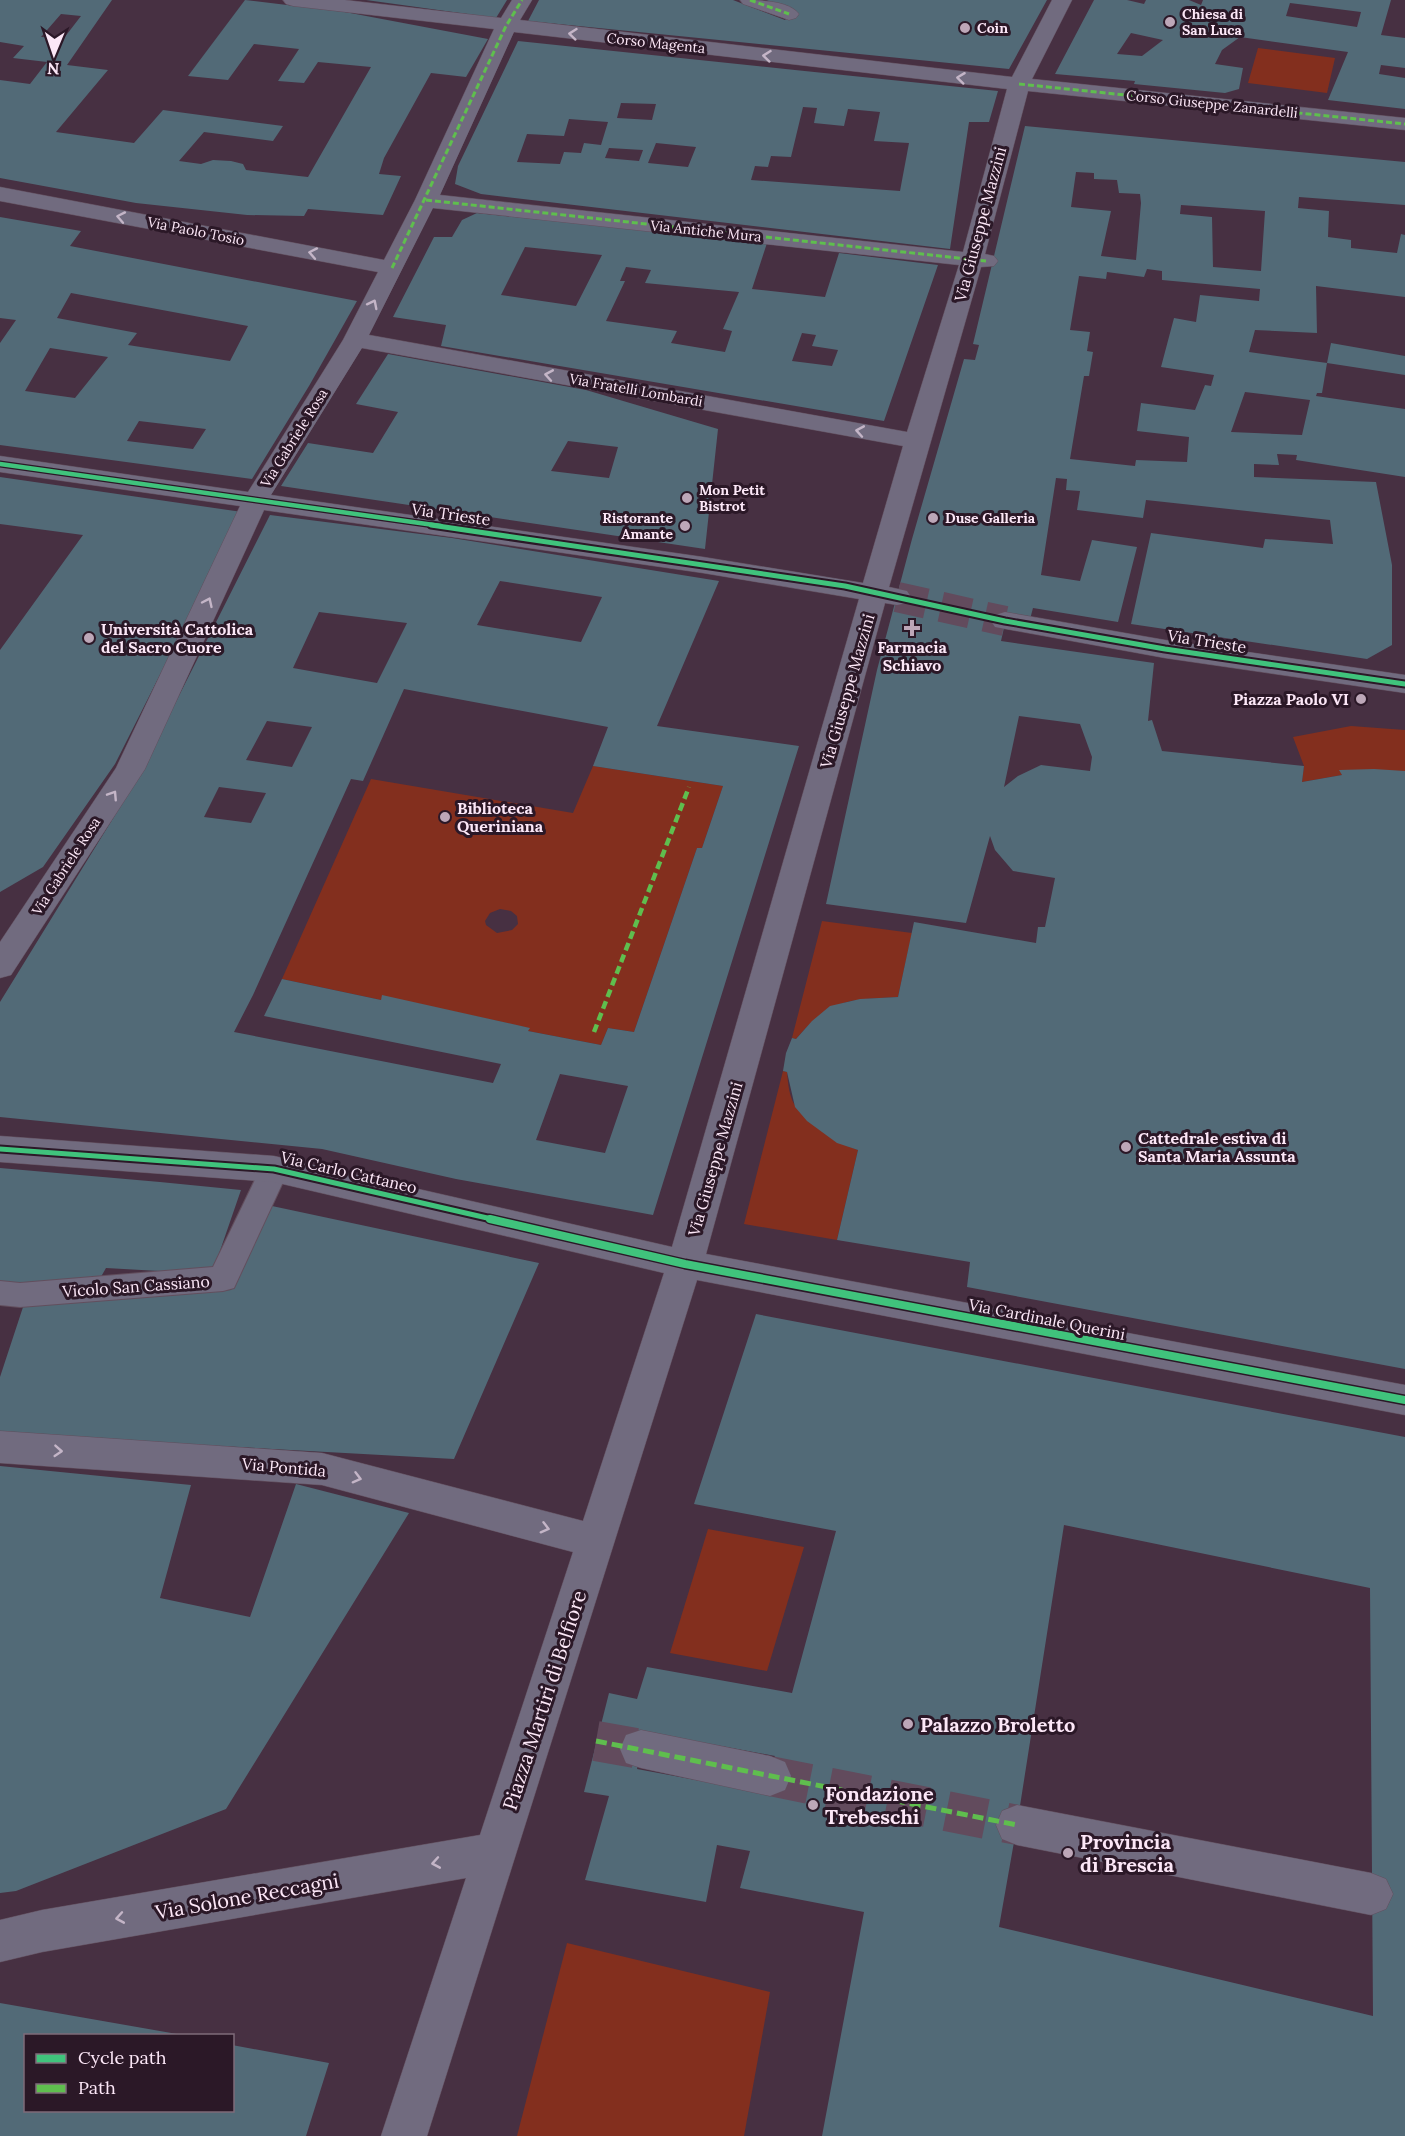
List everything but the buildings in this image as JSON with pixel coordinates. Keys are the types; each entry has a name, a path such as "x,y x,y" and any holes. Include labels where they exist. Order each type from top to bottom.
{"street":[{"name":"Corso Magenta","path":"292,0 506,27 1019,84"},
{"name":"Via Gabriele Rosa","path":"0,967 130,769 256,499 355,340 426,200 506,27 522,0"},
{"path":"750,0 789,14"},
{"name":"Via Giuseppe Mazzini","path":"685,1264 886,594 917,441 979,260 1019,84 1062,0"},
{"name":"Corso Giuseppe Zanardelli","path":"1019,84 1405,124"},
{"name":"Via Paolo Tosio","path":"0,194 392,268"},
{"name":"Via Antiche Mura","path":"426,200 979,260"},
{"name":"Via Fratelli Lombardi","path":"355,340 917,441"},
{"name":"Via Trieste","path":"0,464 256,499 886,594"},
{"name":"Via Trieste","path":"1005,621 1165,649 1405,684"},
{"path":"1405,676 1405,684"},
{"name":"Via Carlo Cattaneo","path":"0,1149 274,1169 685,1264"},
{"name":"Via Cardinale Querini","path":"685,1264 1405,1400"},
{"name":"Piazza Martiri di Belfiore","path":"404,2136 685,1264"},
{"name":"Via Pontida","path":"0,1448 322,1469 595,1541"},
{"path":"641,1749 770,1776"},
{"path":"1017,1826 1371,1894"},
{"name":"Via Solone Reccagni","path":"0,1941 42,1931 494,1853"}],"lane":[{"name":"Vicolo San Cassiano","path":"0,1293 20,1294 223,1280 274,1169"}],"shaded area":[{"path":"1258,48 1335,58 1327,93 1248,83"},
{"path":"1351,726 1405,730 1405,771 1340,770 1342,775 1302,782 1304,766 1293,737"},
{"path":"593,766 723,786 702,848 697,848 634,1032 608,1028 601,1045 528,1031 529,1028 383,996 381,1000 282,979 371,779 573,813","holes":["500,909 511,911 517,916 518,924 512,930 497,933 486,925 485,921 490,913"]},
{"path":"822,921 912,933 898,997 865,999 830,1008 796,1039 792,1038"},
{"path":"783,1071 787,1072 792,1100 803,1115 825,1133 858,1150 837,1240 744,1224"},
{"path":"708,1529 804,1547 767,1671 670,1653"},
{"path":"567,1943 770,1992 744,2136 517,2136"}],"tunnel":[{"path":"897,597 1005,621"},
{"path":"596,1741 641,1749"},
{"path":"770,1776 1017,1825"}],"marked path":[{"path":"392,268 506,26 522,0"},
{"path":"750,0 789,14"},
{"path":"1019,84 1405,124"},
{"path":"426,200 986,261"},
{"path":"594,1032 689,787"},
{"path":"596,1741 1017,1825"}],"cycle path":[{"path":"0,464 256,499 845,586 1005,621 1165,649 1405,684"},
{"path":"0,1149 274,1169 685,1264 1405,1400"}],"place":[{"name":"Chiesa di San Luca","path":"1170,22"},
{"name":"Coin","path":"965,28"},
{"name":"Mon Petit Bistrot","path":"687,498"},
{"name":"Duse Galleria","path":"933,518"},
{"name":"Ristorante Amante","path":"685,526"},
{"name":"Farmacia Schiavo","path":"912,628"},
{"name":"Università Cattolica del Sacro Cuore","path":"89,638"},
{"name":"Piazza Paolo VI","path":"1361,699"},
{"name":"Biblioteca Queriniana","path":"445,817"},
{"name":"Cattedrale estiva di Santa Maria Assunta","path":"1126,1147"},
{"name":"Palazzo Broletto","path":"908,1724"},
{"name":"Fondazione Trebeschi","path":"813,1805"},
{"name":"Provincia di Brescia","path":"1068,1853"}]}
